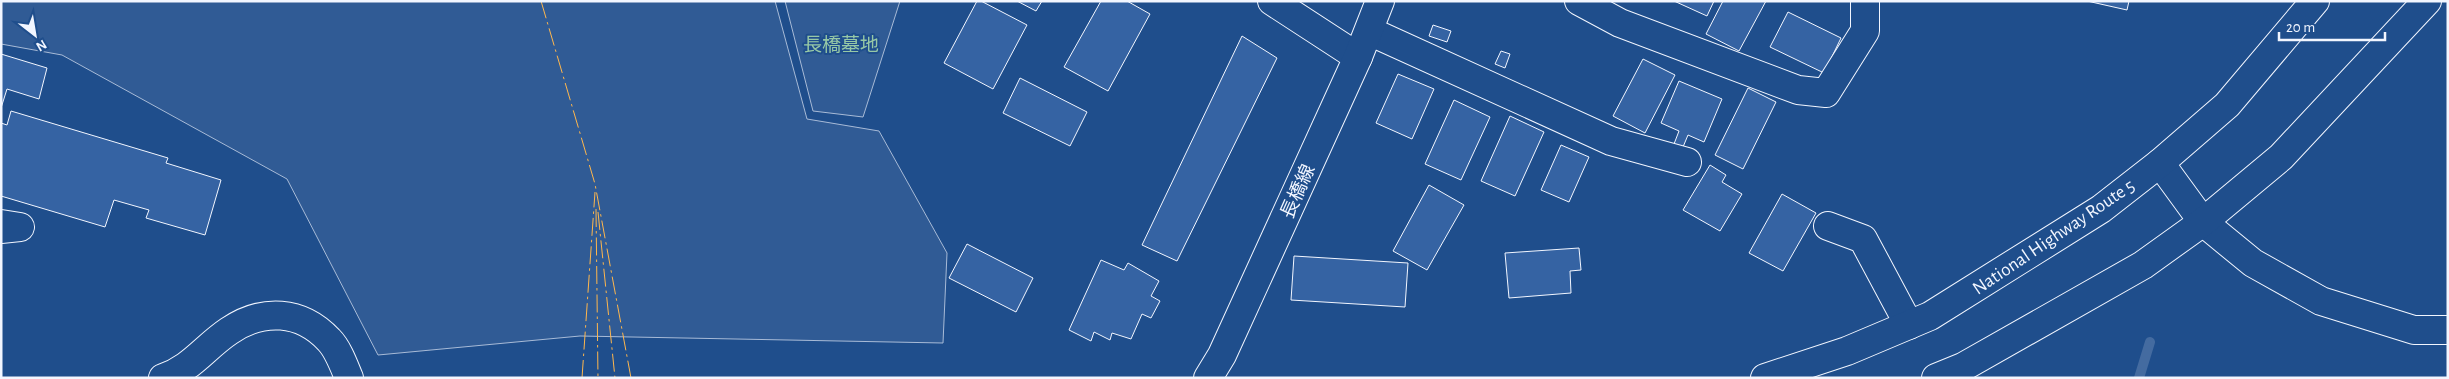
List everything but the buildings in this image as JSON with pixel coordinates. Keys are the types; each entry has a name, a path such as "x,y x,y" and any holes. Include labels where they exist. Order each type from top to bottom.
{"main road":[{"path":"1272,1 1358,57"},
{"name":"長橋線","path":"1208,378 1222,355 1358,57 1380,1"},
{"path":"1579,1 1620,23 1798,90 1826,93 1865,31 1865,1"},
{"name":"National Highway Route 5","path":"1765,378 1847,352 1930,316 2101,209 2160,163 2227,105 2314,1"},
{"path":"1936,378 1963,367 2143,264 2203,222 2281,158 2427,1"},
{"path":"1369,31 1611,141 1687,162"},
{"path":"2160,163 2203,222 2253,263 2321,301 2414,330 2448,330"},
{"path":"1,224 20,227 1,229"},
{"path":"1828,226 1863,239 1909,325"},
{"path":"163,378 180,372 229,331 257,317 281,315 308,321 331,341 349,378"}],"shaded area":[{"path":"1,1 775,1 807,119 879,131 947,253 943,343 580,336 378,355 287,179 62,55 1,44"},
{"name":"長橋墓地","path":"785,1 900,1 863,117 813,111"}],"waterway":[{"path":"2139,378 2150,342"}],"power":[{"path":"541,1 595,184 631,378"},
{"path":"582,378 595,192"},
{"path":"596,209 598,378"},
{"path":"598,212 615,378"}]}
